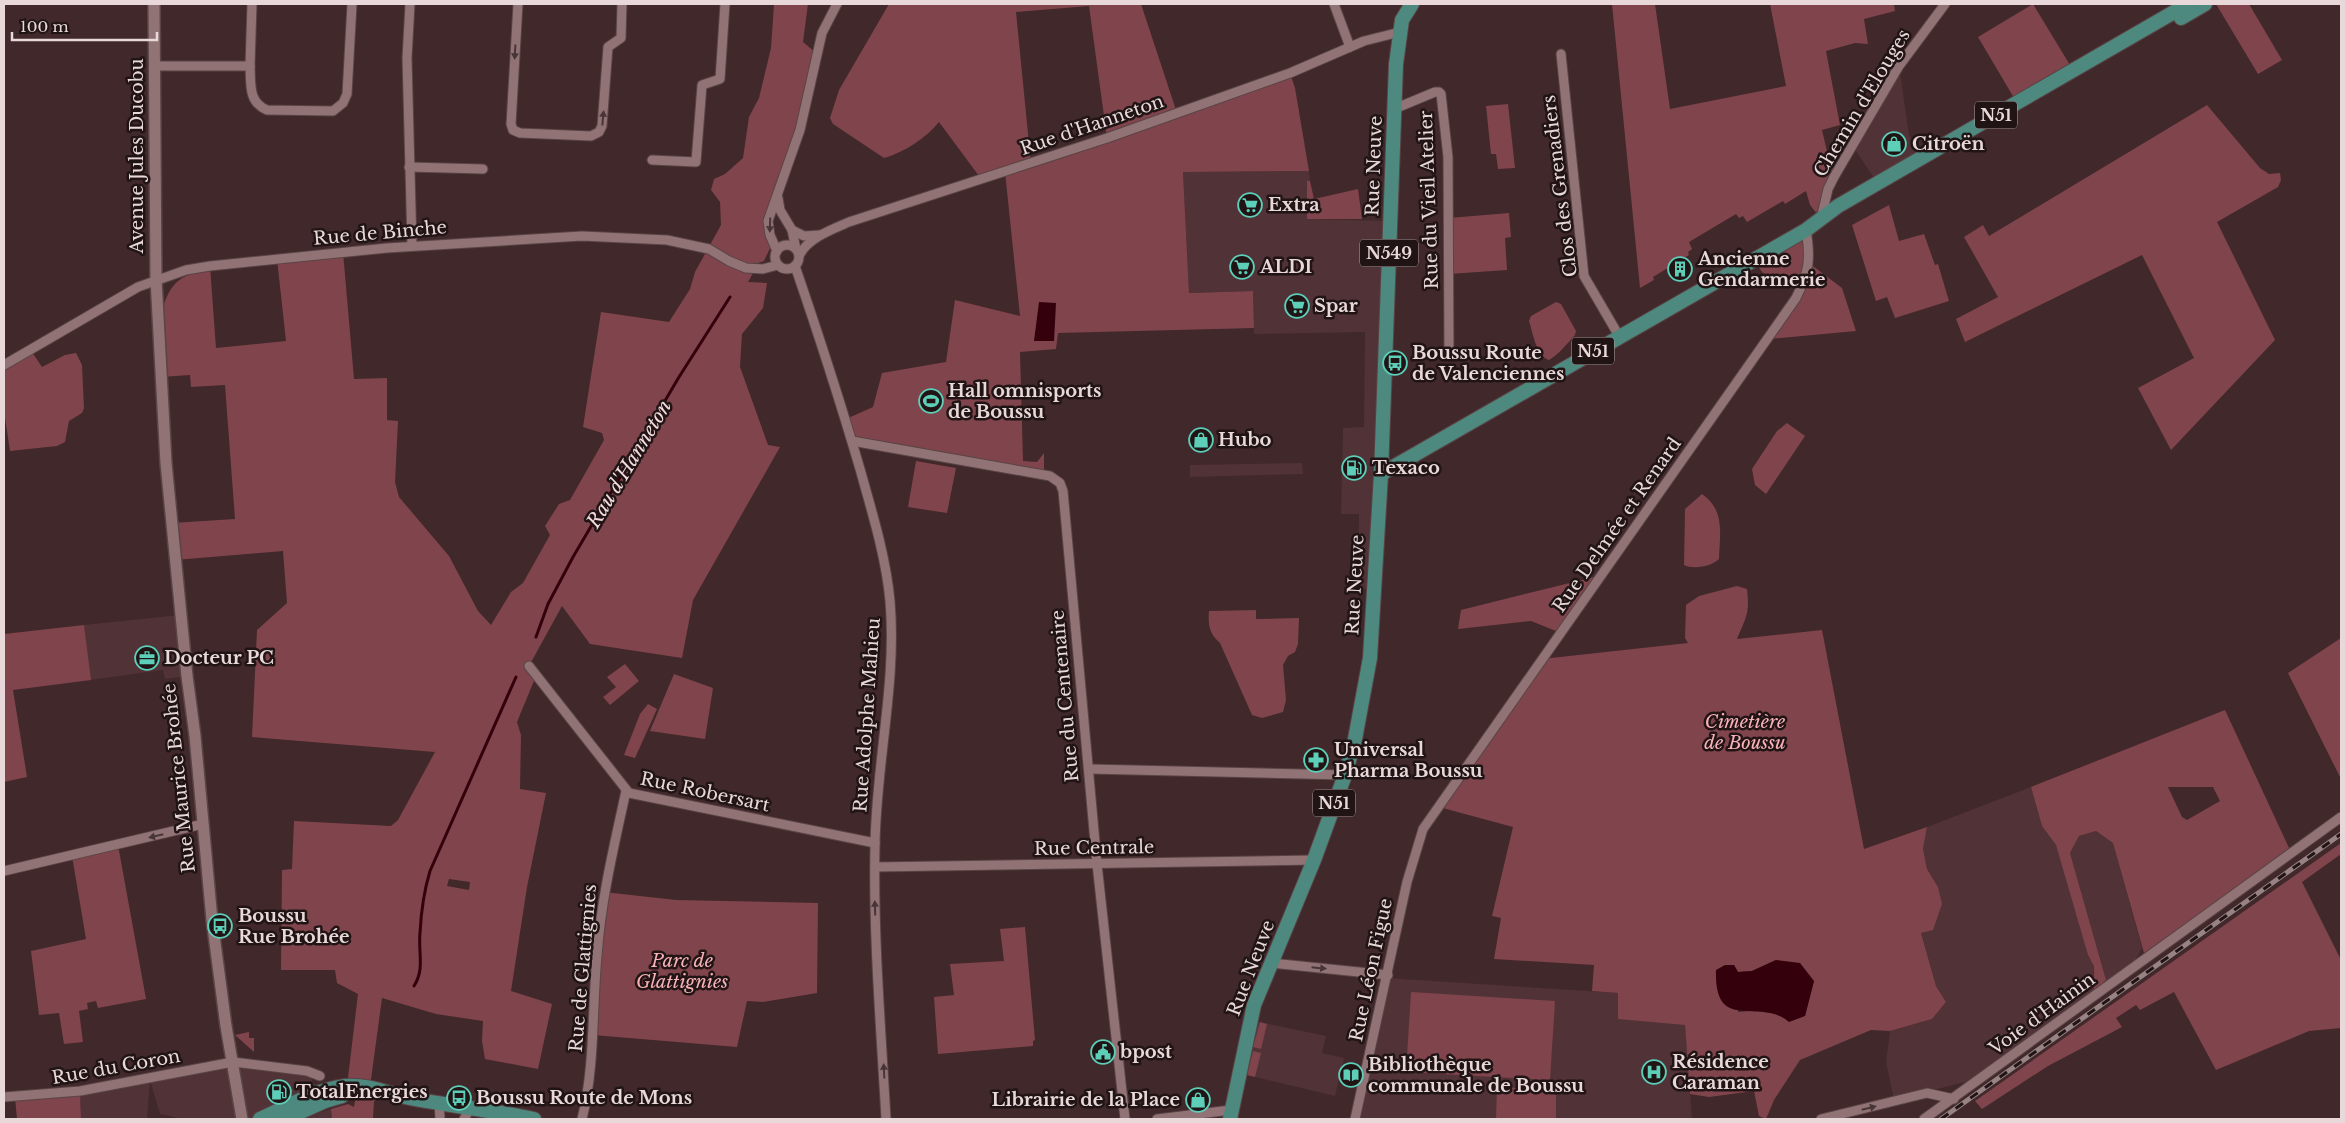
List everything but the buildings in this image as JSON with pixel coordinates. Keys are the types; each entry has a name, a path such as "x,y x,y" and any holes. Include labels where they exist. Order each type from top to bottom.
{"main road":[{"name":"N549","path":"1400,32 1404,16 1412,4"},
{"name":"N51","path":"1821,222 1838,206 2188,4"},
{"name":"N51","path":"1381,474 1618,336 1806,230 1821,222 1842,215 2206,4"},
{"name":"Rue Neuve","path":"1231,1114 1250,1020 1271,963 1314,860 1345,775 1355,739 1370,658 1381,474 1394,109 1400,32"},
{"path":"285,1119 325,1101 356,1090"},
{"path":"260,1119 322,1092 356,1090 439,1102 467,1113 534,1119"}],"street":[{"name":"Avenue Jules Ducobu","path":"154,4 156,279"},
{"path":"252,4 250,66 252,98 262,108 323,112 337,109 343,103 347,94 352,4"},
{"path":"410,4 407,58 412,246"},
{"path":"518,4 511,124 513,130 520,133 591,136 599,132 602,126 608,47 621,38 622,4"},
{"path":"652,160 696,162 702,85 720,79 725,4"},
{"path":"778,198 780,210 792,230 797,252 795,266 784,269 778,265 775,258 777,251 770,235 768,221 778,198 800,130 819,41 837,4"},
{"path":"1334,4 1350,47"},
{"name":"Chemin d'Elouges","path":"1821,222 1828,190 1834,176 1899,66 1945,4"},
{"name":"Rue d'Hanneton","path":"797,252 822,234 849,222 1030,164 1257,85 1384,34 1400,32"},
{"name":"Clos des Grenadiers","path":"1561,54 1584,276 1618,336"},
{"path":"154,66 250,66"},
{"name":"Rue du Vieil Atelier","path":"1394,109 1434,92 1441,94 1448,157 1449,355"},
{"path":"409,167 483,169"},
{"path":"792,230 810,236 822,234"},
{"name":"Rue Delmée et Renard","path":"1423,829 1796,298 1809,263 1810,253 1806,230"},
{"name":"Rue de Binche","path":"4,365 156,279 210,266 412,246 612,236 692,245 709,249 729,261 746,268 763,269 778,265"},
{"path":"777,251 787,245 797,252"},
{"name":"Rue Adolphe Mahieu","path":"795,266 852,441 883,560 890,601 891,642 875,843 875,909 886,1119"},
{"name":"Rue Maurice Brohée","path":"156,279 166,464 212,920 242,1119"},
{"name":"Rue du Centenaire","path":"852,441 1050,476 1060,484 1063,491 1097,864 1125,1119"},
{"name":"Rue Robersart","path":"529,666 626,791 875,843"},
{"path":"1089,769 1345,775"},
{"name":"Rue de Glattignies","path":"582,1119 590,1064 596,962 604,892 626,791"},
{"name":"Voie d'Hainin","path":"1924,1119 2341,817"},
{"path":"4,871 203,824"},
{"name":"Rue Léon Figue","path":"1355,1119 1407,882 1423,829"},
{"name":"Rue Centrale","path":"875,867 1314,860"},
{"path":"1271,963 1388,975"},
{"path":"233,1062 307,1071 320,1076"},
{"name":"Rue du Coron","path":"4,1097 80,1091 233,1062"},
{"path":"1821,1119 1927,1093 1954,1099"},
{"path":"439,1102 440,1119"},
{"path":"1157,1119 1231,1114"}],"shaded area":[{"path":"1899,66 1909,135 1922,158 1878,184 1852,145"},
{"path":"1309,171 1310,181 1307,181 1307,219 1390,221 1374,590 1358,589 1359,514 1341,514 1343,428 1364,427 1365,332 1254,334 1253,291 1189,293 1183,172"},
{"path":"1039,302 1056,303 1054,341 1034,341"},
{"path":"1302,463 1303,474 1190,477 1190,465"},
{"path":"180,615 187,676 165,679 163,670 90,680 84,625"},
{"path":"2031,787 2042,826 2056,845 2094,966 2093,987 2106,980 2070,853 2079,836 2096,831 2113,843 2142,948 2131,969 1969,1081 1894,1100 1886,1062 1890,1031 1932,1019 1946,1002 1936,986 1921,933 1938,887 1927,869 1923,849 1927,827"},
{"path":"1776,960 1800,963 1814,981 1805,1016 1789,1022 1777,1015 1765,1012 1740,1011 1730,1008 1722,1002 1717,990 1716,970 1725,965 1734,965 1738,972 1752,971"},
{"path":"1387,978 1618,993 1685,1025 1692,1119 1355,1119"},
{"path":"1250,1020 1326,1036 1322,1053 1344,1058 1335,1096 1239,1073"},
{"path":"233,1062 307,1071 314,1084 324,1085 260,1119 183,1119 160,1114 150,1080 147,1119 81,1119 80,1091"},
{"path":"331,1109 332,1119 297,1119"}],"green space":[{"path":"774,4 808,4 803,42 816,53 804,114 768,221 771,246 764,261 747,267 756,268 748,282 767,283 763,308 742,334 740,367 768,445 780,447 693,600 682,658 590,644 562,606 529,666 536,676 517,722 521,735 520,789 546,793 527,887 511,991 552,1004 538,1069 485,1059 482,1041 483,1021 436,1014 382,998 370,1087 347,1086 358,994 337,983 335,970 281,970 282,870 292,869 294,821 391,826 398,820 435,752 252,737 257,630 287,603 283,551 175,560 172,523 235,519 225,385 191,387 190,375 161,377 158,308 163,307 171,289 180,279 210,266 216,348 286,341 277,259 343,252 354,379 387,378 387,420 398,421 395,482 399,497 449,556 478,611 491,625 511,592 523,583 550,535 545,526 559,504 570,500 604,440 602,433 583,427 601,312 669,322 690,289 695,272 721,225 720,202 711,190 714,179 725,174 743,158 749,117 759,98 771,48","holes":["449,879 470,882 469,890 447,886"]},
{"path":"889,4 1141,4 1177,113 1290,73 1295,88 1309,171 1183,172 1189,293 1253,291 1254,328 1058,333 1056,349 1020,352 1023,461 1037,462 1044,453 1044,475 852,441 846,419 873,407 882,373 946,362 955,300 1020,316 1005,172 982,180 939,122 928,134 914,144 884,158 833,124 830,118 839,90","holes":["1089,6 1107,138 1031,164 1016,12"]},
{"path":"1612,4 1655,4 1670,109 1786,86 1770,4 1894,4 1895,11 1864,19 1868,44 1855,43 1826,51 1840,125 1822,130 1829,160 1834,159 1834,177 1821,219 1810,205 1806,191 1785,204 1783,201 1747,222 1743,216 1739,218 1736,214 1689,242 1692,249 1688,252 1689,255 1653,277 1654,280 1640,288"},
{"path":"2033,4 2073,70 2017,103 1978,37"},
{"path":"2216,4 2249,4 2282,60 2258,74"},
{"path":"1508,104 1515,168 1498,169 1496,154 1491,154 1486,106"},
{"path":"2207,105 2260,168 2269,174 2280,173 2281,180 2278,187 2217,222 2275,340 2171,450 2138,388 2194,358 2142,255 1965,342 1956,319 1998,297 1964,237 1983,225 1989,236"},
{"path":"1307,181 1310,181 1314,199 1358,189 1362,219 1307,219"},
{"path":"1889,205 1899,241 1924,234 1935,265 1938,264 1949,301 1895,318 1887,297 1876,301 1852,225"},
{"path":"1509,213 1511,237 1505,238 1507,270 1449,274 1449,218"},
{"path":"1806,230 1809,263 1842,288 1856,331 1769,339 1800,288 1784,287 1772,282 1754,260"},
{"path":"1556,302 1561,304 1576,331 1575,335 1566,345 1549,360 1538,349 1529,321 1531,316"},
{"path":"30,349 42,367 65,355 76,353 82,365 84,408 82,413 69,421 65,442 57,446 10,451 4,411 4,365"},
{"path":"1787,423 1805,436 1766,494 1755,485 1752,469 1777,431"},
{"path":"916,461 956,468 947,513 908,507"},
{"path":"1702,494 1709,500 1718,515 1720,523 1719,559 1712,564 1693,567 1684,565 1685,509"},
{"path":"1594,577 1598,580 1561,633 1531,621 1458,629 1461,610"},
{"name":"Cimetière de Boussu","path":"1737,586 1747,589 1748,610 1737,639 1822,630 1864,849 1927,827 1923,849 1927,869 1938,887 1942,904 1933,930 1921,933 1936,986 1946,1002 1932,1019 1890,1031 1871,1030 1800,1060 1774,1100 1766,1119 1759,1116 1754,1091 1709,1097 1690,1094 1685,1025 1618,1019 1618,993 1592,991 1594,965 1494,959 1501,918 1492,916 1513,827 1439,807 1542,659 1688,643 1685,638 1686,605 1699,596","holes":["1776,960 1814,981 1805,1016 1738,1012 1734,965 1738,972 1752,971"]},
{"path":"1256,610 1256,619 1299,618 1298,644 1295,652 1288,656 1283,665 1286,700 1283,712 1262,718 1252,715 1220,643 1211,632 1209,620 1209,611"},
{"path":"84,625 91,680 13,690 27,777 4,782 4,634"},
{"path":"2341,638 2341,779 2288,673"},
{"path":"625,664 639,681 610,705 603,697 616,687 607,677"},
{"path":"674,674 713,688 705,739 650,731"},
{"path":"648,704 657,709 635,758 624,755 640,714"},
{"path":"2225,710 2290,850 2144,953 2113,843 2096,831 2079,836 2070,853 2106,980 2094,991 2094,966 2088,955 2056,845 2042,826 2031,787","holes":["2168,787 2213,787 2220,801 2187,820 2182,817"]},
{"path":"2341,843 2341,854 2302,882 2341,960 2341,1028 2309,1031 2216,1070 2174,992 2140,1010 2136,1005 2116,1018 2122,1027 2048,1066 1982,1109 1975,1101"},
{"path":"118,845 146,999 98,1008 96,1001 87,1003 88,1009 79,1011 83,1042 64,1044 59,1013 39,1015 31,951 86,939 72,856"},
{"name":"Parc de Glattignies","path":"604,892 676,900 818,903 817,993 763,1002 747,1001 737,1047 593,1035"},
{"path":"1025,927 1035,1040 1033,1041 1033,1046 938,1054 934,997 954,995 950,964 1004,961 1000,929"},
{"path":"1411,992 1555,1001 1550,1080 1406,1072"},
{"path":"1260,1022 1267,1024 1261,1049 1253,1047"},
{"path":"249,1032 249,1038 254,1038 254,1052 235,1035"},
{"path":"1253,1051 1261,1053 1255,1077 1247,1075"},
{"path":"1497,1087 1556,1090 1556,1119 1496,1119"},
{"path":"80,1091 81,1119 17,1119 15,1097"},
{"path":"356,1095 385,1096 374,1101 373,1119 332,1119 331,1109 348,1104 354,1107"}],"waterway":[{"name":"Rau d'Hanneton","path":"536,637 548,604 573,557 679,377 730,297"},
{"name":"Rau d'Hanneton","path":"414,986 420,967 421,918 424,894 430,871 516,677"}],"railway":[{"path":"1941,1119 2341,834"}],"place":[{"name":"Citroën","path":"1894,144"},
{"name":"Extra","path":"1250,205"},
{"name":"ALDI","path":"1242,267"},
{"name":"Ancienne Gendarmerie","path":"1680,269"},
{"name":"Spar","path":"1297,306"},
{"name":"Boussu Route de Valenciennes","path":"1395,363"},
{"name":"Hall omnisports de Boussu","path":"931,401"},
{"name":"Hubo","path":"1201,440"},
{"name":"Texaco","path":"1354,468"},
{"name":"Docteur PC","path":"147,658"},
{"name":"Universal Pharma Boussu","path":"1316,760"},
{"name":"Boussu Rue Brohée","path":"220,926"},
{"name":"bpost","path":"1103,1052"},
{"name":"Résidence Caraman","path":"1654,1072"},
{"name":"Bibliothèque communale de Boussu","path":"1351,1075"},
{"name":"TotalEnergies","path":"279,1092"},
{"name":"Boussu Route de Mons","path":"459,1098"},
{"name":"Librairie de la Place","path":"1198,1100"}]}
